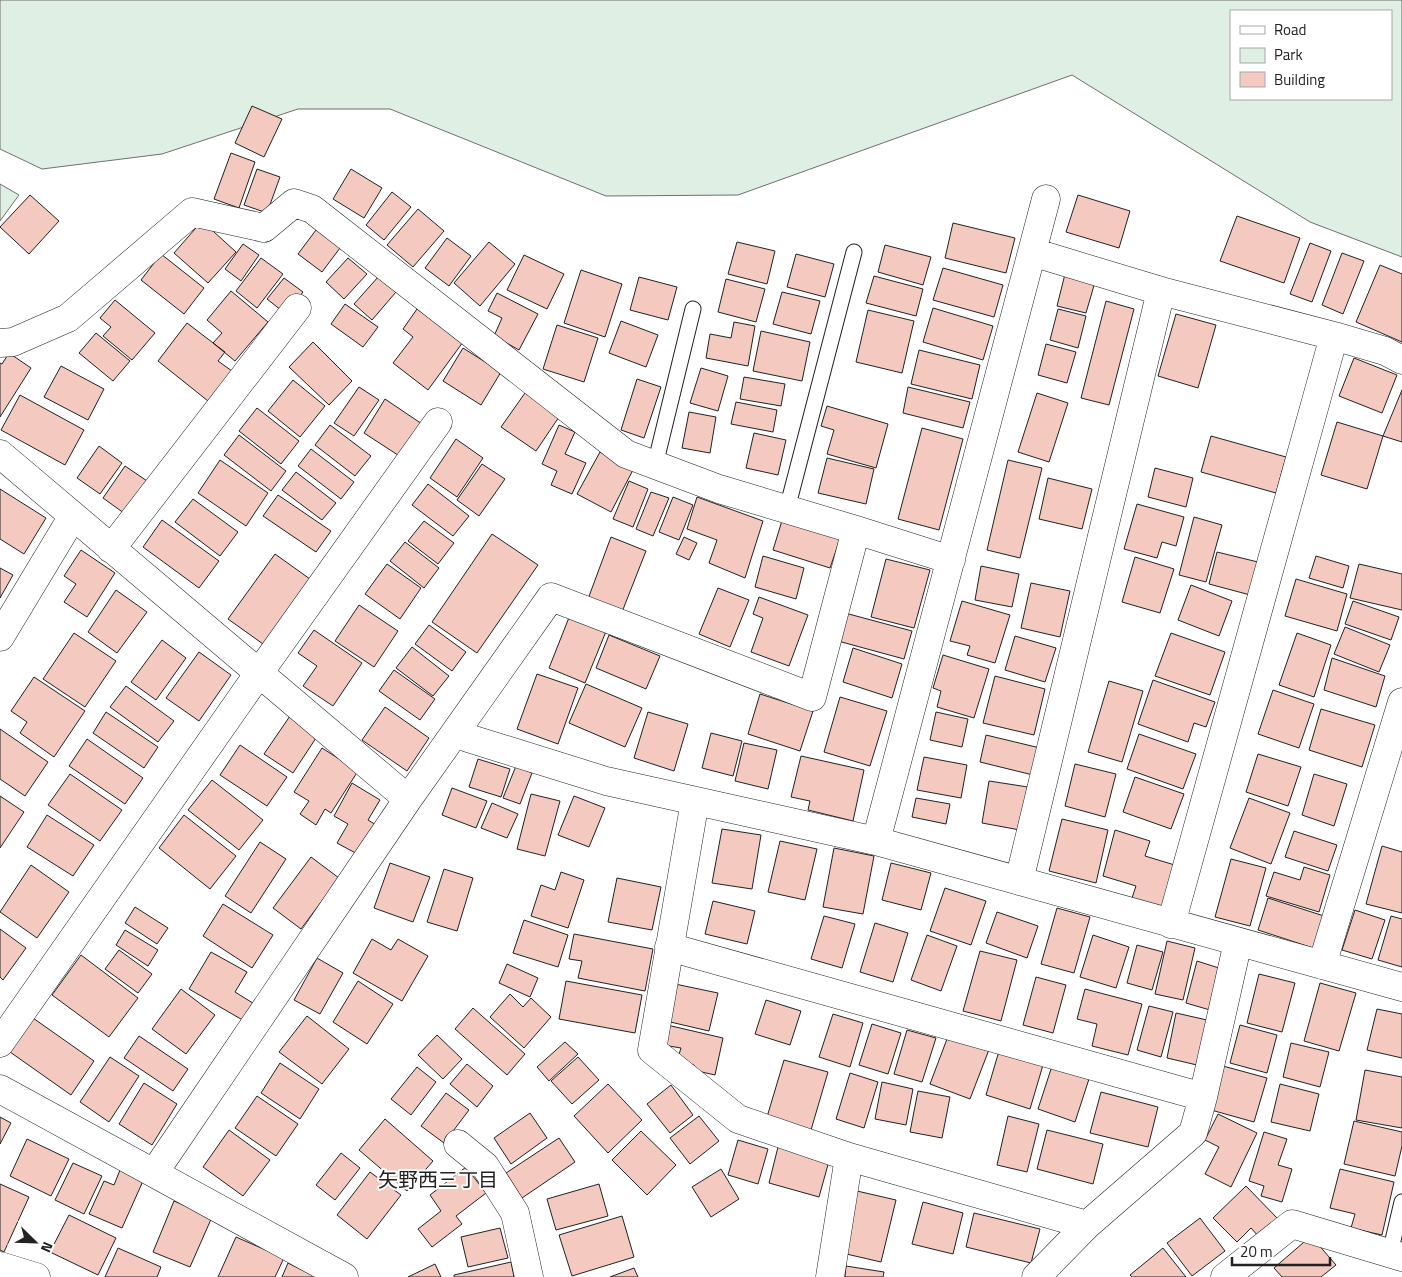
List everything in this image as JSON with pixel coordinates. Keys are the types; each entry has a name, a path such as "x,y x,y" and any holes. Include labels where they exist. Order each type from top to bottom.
{"street":[{"path":"876,841 1046,199"},
{"path":"0,343 13,342 68,318 192,212 264,228 294,203 312,209 626,454 719,489 951,560"},
{"path":"1032,252 1161,292 1334,336 1385,351 1402,360"},
{"path":"1019,881 1161,292"},
{"path":"111,549 297,308"},
{"path":"1171,924 1334,336"},
{"path":"0,1043 258,673 438,422"},
{"path":"0,454 408,799"},
{"path":"0,637 73,516"},
{"path":"154,1173 408,799 552,597 812,697 856,530"},
{"path":"1322,965 1402,702"},
{"path":"455,734 606,781 876,841 1402,987"},
{"path":"695,801 652,1050 738,1119 850,1157 1087,1225"},
{"path":"1036,1277 1087,1225 1192,1133 1203,1096 1238,942"},
{"path":"669,947 1203,1096"},
{"path":"0,1089 344,1277"},
{"path":"458,1144 485,1166 515,1213 528,1277"},
{"path":"830,1277 850,1157"},
{"path":"1225,1277 1292,1224 1396,1255"},
{"path":"0,1266 36,1277"}],"lane":[{"path":"787,509 854,252"},
{"path":"655,465 693,309"},
{"path":"1396,1255 1402,1202"}],"green space":[{"path":"0,0 1402,0 1402,257 1310,222 1072,75 738,195 606,196 390,109 298,109 162,154 42,169 0,149"},
{"path":"0,184 19,195 0,221"}],"building":[{"path":"252,106 282,119 264,157 235,143"},
{"path":"231,153 255,162 239,208 214,199"},
{"path":"257,169 280,177 267,213 244,205"},
{"path":"351,169 382,188 364,218 333,199"},
{"path":"392,192 411,207 384,240 366,225"},
{"path":"30,195 59,221 29,254 0,227"},
{"path":"1078,195 1130,211 1119,248 1066,232"},
{"path":"418,209 444,231 413,267 387,245"},
{"path":"1237,216 1300,238 1284,283 1220,261"},
{"path":"202,221 236,252 208,283 174,253"},
{"path":"953,223 1015,238 1006,273 945,258"},
{"path":"319,226 343,244 322,272 298,254"},
{"path":"447,238 471,256 449,286 425,268"},
{"path":"489,242 515,264 480,306 454,283"},
{"path":"737,242 775,251 767,284 728,274"},
{"path":"1310,243 1331,251 1312,302 1290,294"},
{"path":"243,244 259,255 241,281 225,269"},
{"path":"885,245 931,257 923,285 878,272"},
{"path":"1342,253 1364,261 1343,314 1322,305"},
{"path":"161,254 204,288 184,314 141,280"},
{"path":"796,254 834,264 825,297 787,287"},
{"path":"524,255 564,274 547,309 507,290"},
{"path":"261,258 283,274 257,308 236,291"},
{"path":"348,258 367,274 344,299 326,282"},
{"path":"1380,265 1402,274 1402,342 1356,322"},
{"path":"943,268 1003,285 994,317 933,300"},
{"path":"581,270 622,284 605,337 564,323"},
{"path":"1065,274 1095,282 1086,313 1057,306"},
{"path":"379,276 396,292 372,320 354,304"},
{"path":"874,276 923,289 916,316 866,303"},
{"path":"639,277 677,287 668,320 630,310"},
{"path":"284,278 303,292 286,314 267,299"},
{"path":"726,279 765,289 756,322 718,312"},
{"path":"231,291 268,322 235,361 213,343 222,333 207,320"},
{"path":"782,292 820,301 811,334 773,324"},
{"path":"497,293 538,314 519,350 494,336 502,318 488,311"},
{"path":"115,300 155,333 132,360 103,336 111,327 100,318"},
{"path":"1106,301 1134,309 1109,405 1081,398"},
{"path":"345,304 378,327 363,347 331,324"},
{"path":"933,308 993,326 983,360 923,342"},
{"path":"417,309 463,342 428,390 393,363 413,337 403,329"},
{"path":"1058,309 1086,316 1078,348 1050,340"},
{"path":"868,310 914,321 902,373 856,362"},
{"path":"1176,314 1216,325 1198,388 1158,376"},
{"path":"621,321 658,335 646,367 609,353"},
{"path":"734,322 755,326 748,366 706,358 710,334 731,338"},
{"path":"187,323 225,352 218,361 232,371 208,401 158,361"},
{"path":"557,325 598,338 584,382 543,369"},
{"path":"761,331 810,342 802,381 753,371"},
{"path":"96,333 130,361 113,381 79,353"},
{"path":"313,342 352,381 329,405 289,367"},
{"path":"1046,344 1076,352 1067,383 1038,375"},
{"path":"463,348 501,372 481,405 443,381"},
{"path":"919,350 980,365 972,399 911,384"},
{"path":"9,353 31,368 0,417 0,363 2,364"},
{"path":"1354,358 1397,375 1382,413 1339,396"},
{"path":"61,366 104,389 88,420 44,397"},
{"path":"701,368 728,376 718,411 690,403"},
{"path":"744,377 785,384 781,406 740,399"},
{"path":"637,379 661,387 644,438 621,430"},
{"path":"293,380 325,406 300,437 268,411"},
{"path":"359,387 379,400 354,436 334,423"},
{"path":"908,387 970,402 963,428 903,413"},
{"path":"1402,390 1402,442 1383,436"},
{"path":"525,393 559,417 536,451 501,427"},
{"path":"1037,393 1068,403 1049,462 1018,452"},
{"path":"20,395 84,430 65,465 1,430"},
{"path":"385,399 425,426 404,459 364,433"},
{"path":"736,402 777,410 773,432 731,424"},
{"path":"827,406 888,424 876,468 827,454 834,430 821,426"},
{"path":"257,408 299,441 281,464 239,431"},
{"path":"689,412 716,417 710,453 682,448"},
{"path":"1337,422 1383,436 1367,489 1321,475"},
{"path":"330,425 371,456 355,476 315,445"},
{"path":"559,425 575,432 565,454 586,463 572,494 551,485 557,471 542,464"},
{"path":"922,428 963,439 939,530 898,519"},
{"path":"754,433 786,440 778,475 746,468"},
{"path":"239,435 286,471 271,491 224,455"},
{"path":"1211,436 1286,457 1276,493 1201,472"},
{"path":"456,439 483,458 457,497 430,478"},
{"path":"99,446 122,463 100,494 77,478"},
{"path":"311,449 354,482 341,499 298,466"},
{"path":"600,452 633,470 611,512 577,494"},
{"path":"827,458 874,469 866,504 818,493"},
{"path":"220,460 268,493 246,526 198,493"},
{"path":"1008,460 1042,468 1020,558 987,550"},
{"path":"482,464 505,479 479,516 457,500"},
{"path":"125,466 150,483 128,516 103,498"},
{"path":"1155,468 1193,478 1186,507 1148,497"},
{"path":"296,472 336,503 322,520 282,490"},
{"path":"1048,478 1092,489 1082,529 1039,519"},
{"path":"629,481 648,489 633,527 613,519"},
{"path":"428,484 469,516 453,536 412,505"},
{"path":"0,489 46,518 24,554 0,539"},
{"path":"651,492 669,498 653,536 636,529"},
{"path":"278,495 331,531 316,552 263,516"},
{"path":"673,497 693,505 679,540 659,532"},
{"path":"697,497 763,521 745,578 709,563 717,540 687,529"},
{"path":"193,499 238,532 220,556 175,522"},
{"path":"1137,504 1184,517 1176,546 1162,542 1157,558 1124,549"},
{"path":"784,514 842,533 830,568 773,550"},
{"path":"1194,517 1222,525 1206,582 1179,575"},
{"path":"162,520 219,561 199,588 143,547"},
{"path":"424,521 454,543 438,564 408,541"},
{"path":"492,534 538,565 477,653 432,622"},
{"path":"611,537 646,551 622,612 588,599"},
{"path":"684,537 697,543 689,560 676,554"},
{"path":"405,542 439,568 424,588 390,561"},
{"path":"81,550 115,573 87,617 64,602 76,584 64,576"},
{"path":"1217,552 1262,563 1254,596 1209,584"},
{"path":"275,554 310,579 263,644 228,619"},
{"path":"763,556 804,568 796,599 755,587"},
{"path":"1316,556 1349,566 1343,588 1309,578"},
{"path":"1135,557 1174,569 1160,613 1122,602"},
{"path":"886,559 930,570 914,628 871,617"},
{"path":"387,564 421,588 400,619 365,594"},
{"path":"1359,564 1402,574 1402,610 1350,598"},
{"path":"981,566 1019,574 1012,607 975,600"},
{"path":"0,568 13,575 0,598"},
{"path":"1296,579 1347,594 1337,631 1285,616"},
{"path":"1031,583 1070,591 1060,637 1021,628"},
{"path":"1191,585 1232,601 1219,636 1178,620"},
{"path":"718,588 749,600 730,647 699,634"},
{"path":"116,590 147,612 117,653 88,632"},
{"path":"759,597 808,615 789,666 751,652 763,618 753,614"},
{"path":"962,601 1010,615 995,663 967,655 970,646 950,641"},
{"path":"1353,601 1399,617 1391,640 1345,624"},
{"path":"359,605 398,631 374,667 335,641"},
{"path":"845,613 912,631 904,659 838,641"},
{"path":"570,615 607,629 585,683 549,668"},
{"path":"429,625 466,652 452,671 415,644"},
{"path":"1345,627 1390,645 1379,672 1334,654"},
{"path":"314,630 362,663 333,706 303,686 317,666 298,653"},
{"path":"74,633 116,661 85,707 43,679"},
{"path":"1171,633 1225,652 1210,695 1155,676"},
{"path":"1297,633 1331,645 1314,697 1279,685"},
{"path":"609,635 660,656 646,689 596,668"},
{"path":"1015,636 1056,648 1045,682 1005,670"},
{"path":"162,640 186,658 156,700 131,682"},
{"path":"412,647 449,676 433,696 396,668"},
{"path":"853,648 902,664 892,698 843,682"},
{"path":"199,652 231,675 199,721 166,698"},
{"path":"943,655 989,669 974,718 937,707 941,691 933,688"},
{"path":"1332,658 1385,676 1376,707 1324,690"},
{"path":"394,670 435,699 420,720 379,691"},
{"path":"537,674 578,688 558,744 517,729"},
{"path":"995,676 1045,689 1034,735 983,723"},
{"path":"34,677 85,711 54,757 20,733 27,722 11,711"},
{"path":"1153,680 1215,702 1206,727 1194,723 1188,742 1138,724"},
{"path":"1109,681 1143,691 1122,762 1088,752"},
{"path":"586,684 642,708 625,747 569,723"},
{"path":"126,686 174,721 158,742 110,707"},
{"path":"1273,690 1314,704 1299,748 1258,734"},
{"path":"760,694 813,711 800,751 748,734"},
{"path":"840,697 887,711 870,766 824,752"},
{"path":"385,707 429,738 407,771 362,740"},
{"path":"1321,709 1375,725 1362,767 1309,750"},
{"path":"106,712 158,747 144,768 93,733"},
{"path":"648,712 688,724 674,771 634,758"},
{"path":"936,712 968,719 962,747 930,740"},
{"path":"290,716 318,735 293,773 264,754"},
{"path":"0,729 48,762 25,796 0,779"},
{"path":"711,733 742,741 733,776 702,768"},
{"path":"1139,734 1196,754 1183,789 1127,769"},
{"path":"986,735 1040,748 1033,775 980,762"},
{"path":"87,739 143,778 125,804 69,766"},
{"path":"744,743 777,750 768,789 735,781"},
{"path":"240,745 287,777 267,806 220,775"},
{"path":"322,748 358,771 331,813 325,809 316,825 300,814 309,801 294,792"},
{"path":"1258,754 1301,767 1288,806 1246,792"},
{"path":"801,756 864,770 853,821 808,810 810,801 791,797"},
{"path":"924,757 967,765 961,798 917,790"},
{"path":"478,759 510,769 501,797 469,787"},
{"path":"1075,764 1116,774 1105,817 1065,806"},
{"path":"516,766 532,773 520,804 503,798"},
{"path":"70,774 122,810 100,841 48,805"},
{"path":"1314,774 1347,784 1334,826 1302,815"},
{"path":"1135,777 1184,794 1171,829 1123,812"},
{"path":"212,780 263,820 239,850 188,810"},
{"path":"989,781 1028,787 1020,830 982,823"},
{"path":"352,783 380,800 368,820 378,826 361,856 337,843 348,824 334,816"},
{"path":"452,788 487,801 476,828 442,815"},
{"path":"531,794 560,801 545,856 517,849"},
{"path":"0,796 24,812 0,848"},
{"path":"574,796 605,808 589,847 558,835"},
{"path":"916,798 950,804 946,824 912,817"},
{"path":"1249,798 1290,813 1271,864 1230,848"},
{"path":"492,803 518,814 507,838 481,828"},
{"path":"47,815 94,845 73,876 27,847"},
{"path":"184,815 236,856 210,889 159,848"},
{"path":"1062,819 1108,830 1096,883 1049,871"},
{"path":"722,829 761,835 752,889 712,883"},
{"path":"1115,830 1150,841 1145,856 1178,866 1166,908 1132,898 1136,886 1103,876"},
{"path":"1294,831 1337,845 1328,871 1285,857"},
{"path":"780,841 817,849 805,900 768,892"},
{"path":"260,842 286,859 251,913 225,896"},
{"path":"1382,846 1402,852 1402,913 1366,904"},
{"path":"834,848 874,856 863,914 823,907"},
{"path":"311,857 339,878 301,929 273,908"},
{"path":"1231,859 1266,868 1250,926 1215,917"},
{"path":"390,863 430,877 413,922 374,908"},
{"path":"891,863 931,873 921,910 882,900"},
{"path":"31,865 69,892 37,938 0,912"},
{"path":"1304,867 1330,875 1319,912 1266,896 1274,872 1300,880"},
{"path":"444,869 473,878 457,931 427,922"},
{"path":"561,872 584,880 568,928 531,916 541,885 555,890"},
{"path":"617,878 661,887 652,930 608,922"},
{"path":"945,888 986,901 971,945 930,931"},
{"path":"1268,898 1324,916 1313,948 1258,930"},
{"path":"713,901 755,911 747,944 705,934"},
{"path":"223,904 273,935 252,968 203,936"},
{"path":"135,907 168,928 157,944 125,923"},
{"path":"1057,908 1090,917 1074,973 1041,964"},
{"path":"1355,910 1385,920 1372,959 1342,950"},
{"path":"997,912 1038,926 1027,958 986,943"},
{"path":"824,916 855,924 842,968 811,959"},
{"path":"1391,916 1402,919 1402,967 1378,960"},
{"path":"524,920 568,935 558,967 513,953"},
{"path":"875,923 908,933 893,982 860,972"},
{"path":"0,929 26,948 3,980 0,977"},
{"path":"125,930 158,950 148,966 116,945"},
{"path":"574,934 653,949 645,991 578,978 582,961 569,959"},
{"path":"927,935 957,946 941,991 911,980"},
{"path":"1093,935 1129,947 1116,988 1080,977"},
{"path":"372,939 391,950 398,939 428,956 402,1001 353,973"},
{"path":"1167,941 1195,948 1183,1000 1155,994"},
{"path":"1137,945 1163,952 1152,990 1127,983"},
{"path":"119,950 152,974 138,993 105,969"},
{"path":"980,951 1017,960 1001,1021 963,1011"},
{"path":"211,952 247,972 235,992 256,1005 246,1022 189,989"},
{"path":"81,955 138,998 109,1037 52,995"},
{"path":"317,958 343,973 320,1014 294,1000"},
{"path":"1197,961 1222,969 1210,1010 1186,1003"},
{"path":"507,964 538,978 530,997 499,983"},
{"path":"1259,974 1295,983 1282,1032 1247,1023"},
{"path":"1036,977 1066,985 1053,1033 1023,1025"},
{"path":"358,981 393,1004 367,1044 333,1022"},
{"path":"566,981 642,995 635,1033 559,1019"},
{"path":"1320,983 1356,993 1339,1051 1304,1041"},
{"path":"675,984 718,993 709,1031 666,1021"},
{"path":"181,989 215,1015 186,1054 152,1029"},
{"path":"1085,989 1142,1004 1128,1055 1092,1046 1097,1024 1077,1019"},
{"path":"510,994 523,1007 531,998 551,1017 524,1048 490,1017"},
{"path":"766,1000 801,1011 790,1045 755,1034"},
{"path":"1149,1006 1173,1012 1161,1057 1137,1050"},
{"path":"473,1008 525,1054 507,1075 455,1029"},
{"path":"1377,1009 1402,1014 1402,1058 1367,1050"},
{"path":"1176,1013 1207,1020 1197,1065 1167,1058"},
{"path":"833,1014 863,1023 850,1067 819,1057"},
{"path":"307,1016 349,1049 322,1084 279,1052"},
{"path":"33,1018 94,1061 71,1095 10,1052"},
{"path":"872,1024 901,1033 888,1074 859,1065"},
{"path":"667,1025 723,1038 715,1075 693,1070 694,1065 677,1061 681,1048 663,1045"},
{"path":"1240,1025 1277,1035 1267,1073 1230,1063"},
{"path":"907,1030 936,1038 922,1082 894,1074"},
{"path":"950,1031 990,1047 970,1099 930,1084"},
{"path":"437,1035 462,1059 443,1079 418,1055"},
{"path":"139,1036 188,1069 173,1091 124,1058"},
{"path":"565,1042 578,1054 549,1081 537,1067"},
{"path":"1291,1043 1329,1052 1320,1087 1283,1077"},
{"path":"999,1051 1043,1065 1030,1109 986,1095"},
{"path":"110,1057 139,1076 109,1122 80,1102"},
{"path":"578,1057 599,1080 572,1104 551,1081"},
{"path":"784,1060 828,1072 811,1130 767,1117"},
{"path":"280,1063 319,1089 300,1119 261,1093"},
{"path":"467,1064 493,1086 477,1107 450,1084"},
{"path":"1052,1066 1089,1079 1075,1122 1038,1109"},
{"path":"1223,1066 1267,1078 1254,1122 1211,1110"},
{"path":"417,1067 436,1082 411,1115 391,1099"},
{"path":"1365,1070 1402,1077 1402,1128 1356,1120"},
{"path":"850,1073 878,1082 864,1128 836,1119"},
{"path":"882,1082 913,1089 906,1125 875,1119"},
{"path":"144,1083 177,1104 152,1145 119,1124"},
{"path":"608,1084 642,1120 608,1153 574,1116"},
{"path":"1280,1084 1319,1094 1310,1131 1271,1122"},
{"path":"671,1085 693,1115 670,1133 647,1104"},
{"path":"918,1091 950,1097 942,1138 910,1132"},
{"path":"1101,1092 1158,1107 1148,1147 1090,1133"},
{"path":"446,1093 469,1110 444,1143 421,1126"},
{"path":"257,1096 298,1124 276,1156 235,1128"},
{"path":"530,1113 547,1138 511,1164 494,1138"},
{"path":"1218,1114 1257,1133 1231,1187 1205,1174 1219,1147 1205,1140"},
{"path":"699,1116 719,1141 690,1164 670,1138"},
{"path":"1008,1116 1039,1124 1027,1172 997,1165"},
{"path":"0,1117 11,1123 0,1144"},
{"path":"385,1119 433,1161 407,1191 359,1150"},
{"path":"1354,1121 1402,1132 1402,1146 1395,1176 1344,1164"},
{"path":"229,1130 270,1160 243,1196 203,1167"},
{"path":"1047,1130 1103,1144 1093,1184 1037,1169"},
{"path":"641,1131 676,1165 647,1195 612,1160"},
{"path":"1264,1132 1287,1139 1278,1165 1292,1169 1282,1202 1261,1196 1264,1186 1249,1181"},
{"path":"559,1138 575,1162 522,1198 506,1173"},
{"path":"27,1139 69,1159 51,1196 10,1176"},
{"path":"738,1140 768,1149 758,1184 728,1175"},
{"path":"778,1147 829,1161 819,1197 769,1183"},
{"path":"341,1153 360,1168 335,1200 316,1185"},
{"path":"73,1163 102,1176 84,1214 55,1200"},
{"path":"466,1167 486,1193 456,1216 462,1224 432,1247 418,1229 441,1211 430,1195"},
{"path":"721,1169 739,1199 711,1217 692,1187"},
{"path":"1340,1169 1394,1182 1382,1235 1351,1228 1355,1214 1330,1208"},
{"path":"120,1170 143,1181 122,1228 89,1214 104,1181 114,1185"},
{"path":"370,1172 401,1195 367,1239 337,1215"},
{"path":"0,1184 29,1197 4,1252 0,1250"},
{"path":"599,1184 608,1216 556,1230 547,1199"},
{"path":"1246,1186 1278,1219 1259,1237 1251,1228 1237,1242 1213,1218"},
{"path":"857,1191 896,1200 881,1262 842,1253"},
{"path":"174,1201 212,1217 190,1267 153,1252"},
{"path":"923,1202 963,1213 953,1254 912,1244"},
{"path":"974,1213 1040,1229 1031,1263 966,1247"},
{"path":"69,1215 116,1238 98,1275 50,1252"},
{"path":"622,1216 634,1257 572,1276 559,1235"},
{"path":"1200,1218 1225,1251 1192,1276 1167,1243"},
{"path":"500,1228 508,1258 468,1267 461,1237"},
{"path":"1311,1236 1336,1265 1321,1277 1282,1277 1274,1268"},
{"path":"236,1237 284,1258 275,1277 218,1277"},
{"path":"118,1248 161,1267 157,1277 105,1277"},
{"path":"1163,1248 1186,1277 1132,1277 1130,1275"},
{"path":"511,1262 514,1277 454,1277 454,1275"},
{"path":"288,1263 316,1277 282,1277"},
{"path":"435,1264 441,1277 408,1277"},
{"path":"846,1266 884,1272 883,1277 845,1277"},
{"path":"634,1268 638,1277 610,1277"}],"district":[{"name":"矢野西三丁目","path":"438,1180"}]}
